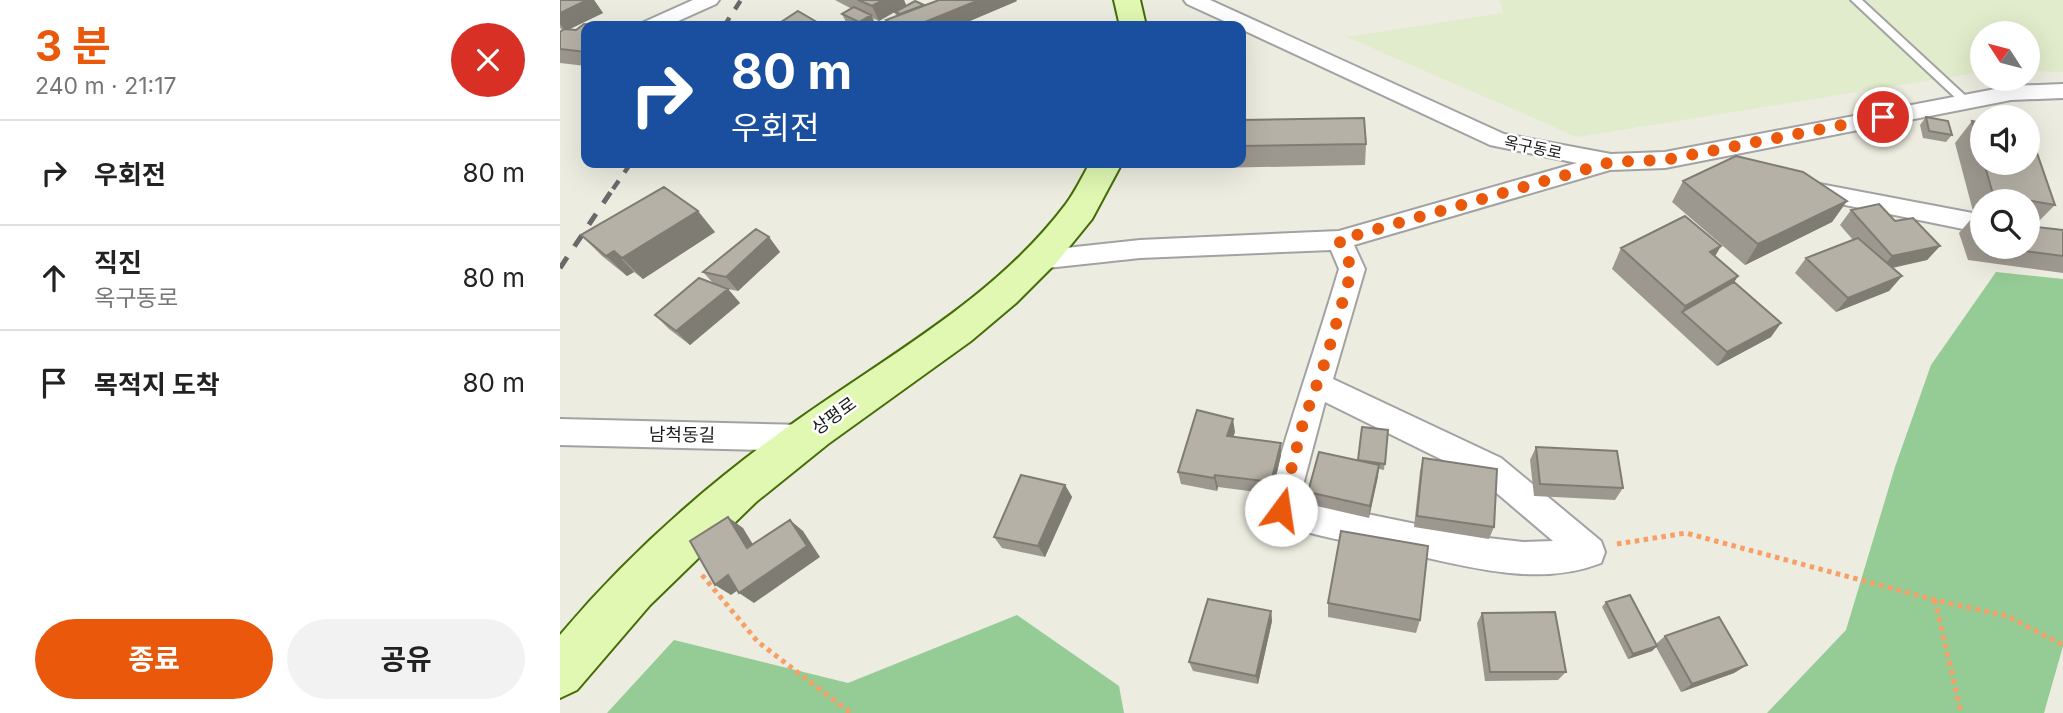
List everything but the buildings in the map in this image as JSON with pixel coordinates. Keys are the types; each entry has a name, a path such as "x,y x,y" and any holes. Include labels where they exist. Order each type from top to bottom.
{"main road":[{"path":"1127,0 1132,21"},
{"name":"상평로","path":"560,673 598,624 670,549 804,438 984,309 1038,261 1093,192 1104,168"}],"street":[{"path":"662,21 709,0"},
{"name":"옥구동로","path":"1194,0 1240,21"},
{"name":"옥구동로","path":"1246,24 1498,140 1611,162 1665,160 2011,93 2063,91"},
{"path":"1665,160 1720,171"},
{"path":"1038,261 1140,249 1339,240 1611,162"},
{"path":"1775,183 1970,221"},
{"path":"1339,240 1352,269 1303,423 1281,510 1314,520 1488,556 1562,559 1589,552"},
{"path":"1317,385 1490,468 1589,552"},
{"name":"남척동길","path":"560,432 804,438"}],"lane":[{"path":"1856,0 1965,101"}],"path":[{"path":"698,525 692,545 697,568 729,610 778,659 836,698 851,713"},
{"path":"1589,552 1628,541 1686,533 1935,600 2007,616 2063,645"},
{"path":"1935,600 1961,713"}],"green space":[{"path":"1500,0 2063,0 2063,72 2040,71 2040,21 1970,21 1970,74 1577,137 1347,37 1503,13"},
{"path":"1996,272 2063,279 2063,646 2044,713 1767,713 1846,630 1895,467 1931,365"},
{"path":"1017,615 1119,686 1124,713 607,713 674,640 848,683"}],"railway":[{"path":"727,21 741,0"},
{"path":"613,189 628,168"},
{"path":"560,268 614,187"}],"route":[{"path":"1281,510 1303,423 1326,359 1352,269 1339,240 1611,162 1665,160 1883,117"}]}
